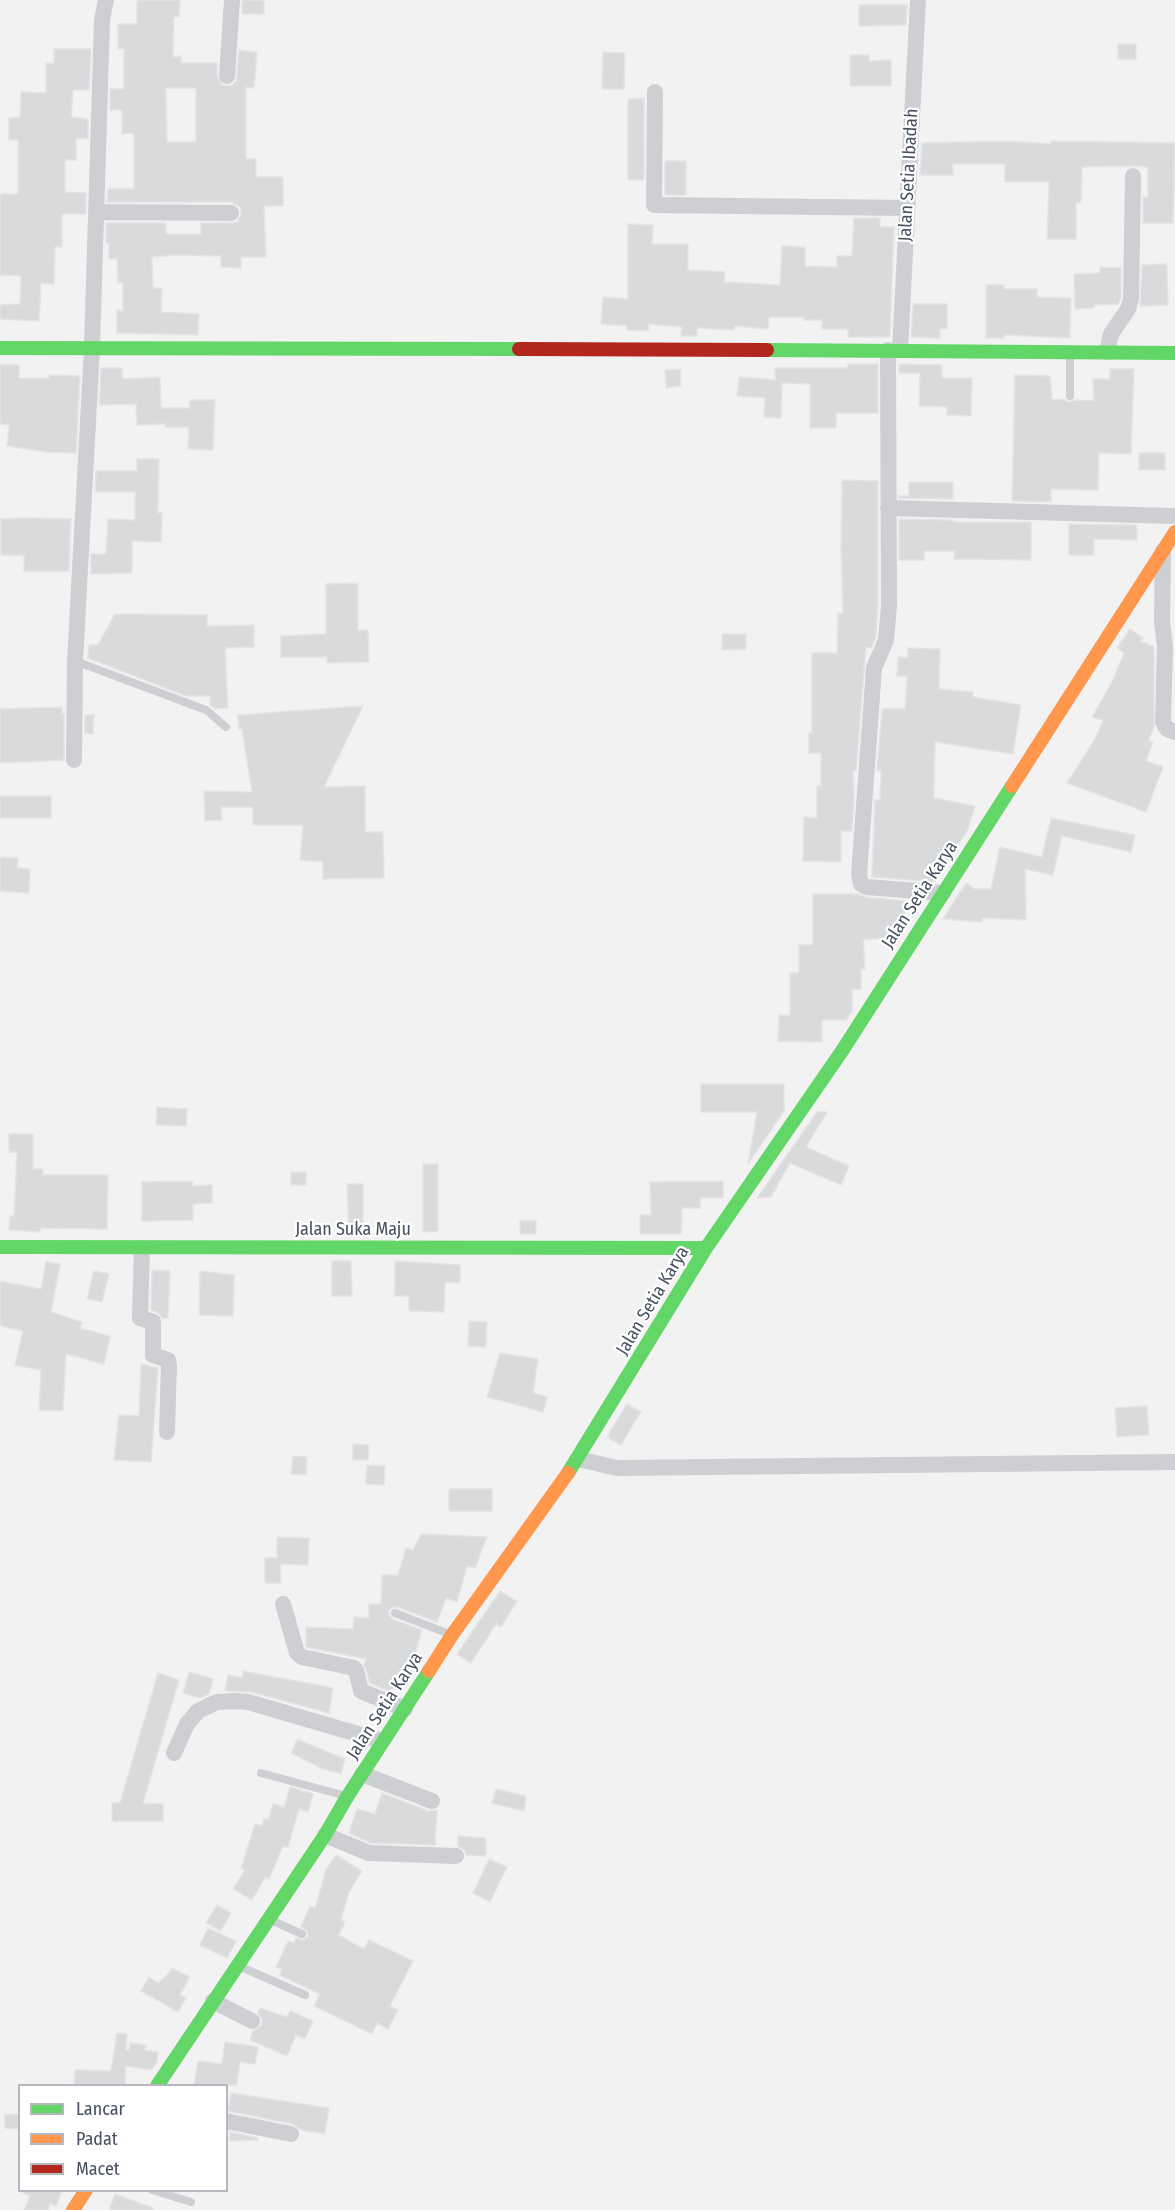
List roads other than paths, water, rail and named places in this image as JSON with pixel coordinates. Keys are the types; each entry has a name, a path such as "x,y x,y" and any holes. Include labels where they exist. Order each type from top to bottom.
{"main road":[{"path":"0,348 894,350 1175,353"},
{"name":"Jalan Setia Karya","path":"158,2084 236,1964 325,1835 382,1741 452,1635 578,1460 706,1248 842,1051 1175,532"},
{"name":"Jalan Suka Maju","path":"0,1247 706,1248"},
{"path":"73,2210 85,2192"}],"street":[{"path":"74,760 75,661 92,348 102,20 106,0"},
{"path":"227,76 232,0"},
{"name":"Jalan Setia Ibadah","path":"918,0 907,208 894,350 888,508 889,606 886,640 874,668 859,875 861,884 866,887 943,893"},
{"path":"655,92 654,205 907,208"},
{"path":"1107,352 1111,334 1128,309 1131,299 1133,176"},
{"path":"96,212 231,213"},
{"path":"888,508 1175,516"},
{"path":"1163,551 1170,647 1163,722 1167,729 1175,732"},
{"path":"142,1248 140,1318 153,1322 153,1355 168,1360 167,1432"},
{"path":"578,1460 609,1467 1175,1462"},
{"path":"283,1604 297,1653 302,1657 354,1668 361,1691 405,1709"},
{"path":"174,1753 187,1724 198,1711 217,1702 234,1701 248,1702 382,1741"},
{"path":"362,1773 432,1801"},
{"path":"325,1835 369,1853 456,1856"},
{"path":"213,2001 252,2021"},
{"path":"228,2121 291,2134"}],"lane":[{"path":"1070,352 1070,396"},
{"path":"75,661 206,710 226,727"},
{"path":"395,1613 452,1635"},
{"path":"261,1773 347,1797"},
{"path":"268,1918 302,1934"},
{"path":"236,1964 305,1995"},
{"path":"158,2192 191,2202"}]}
